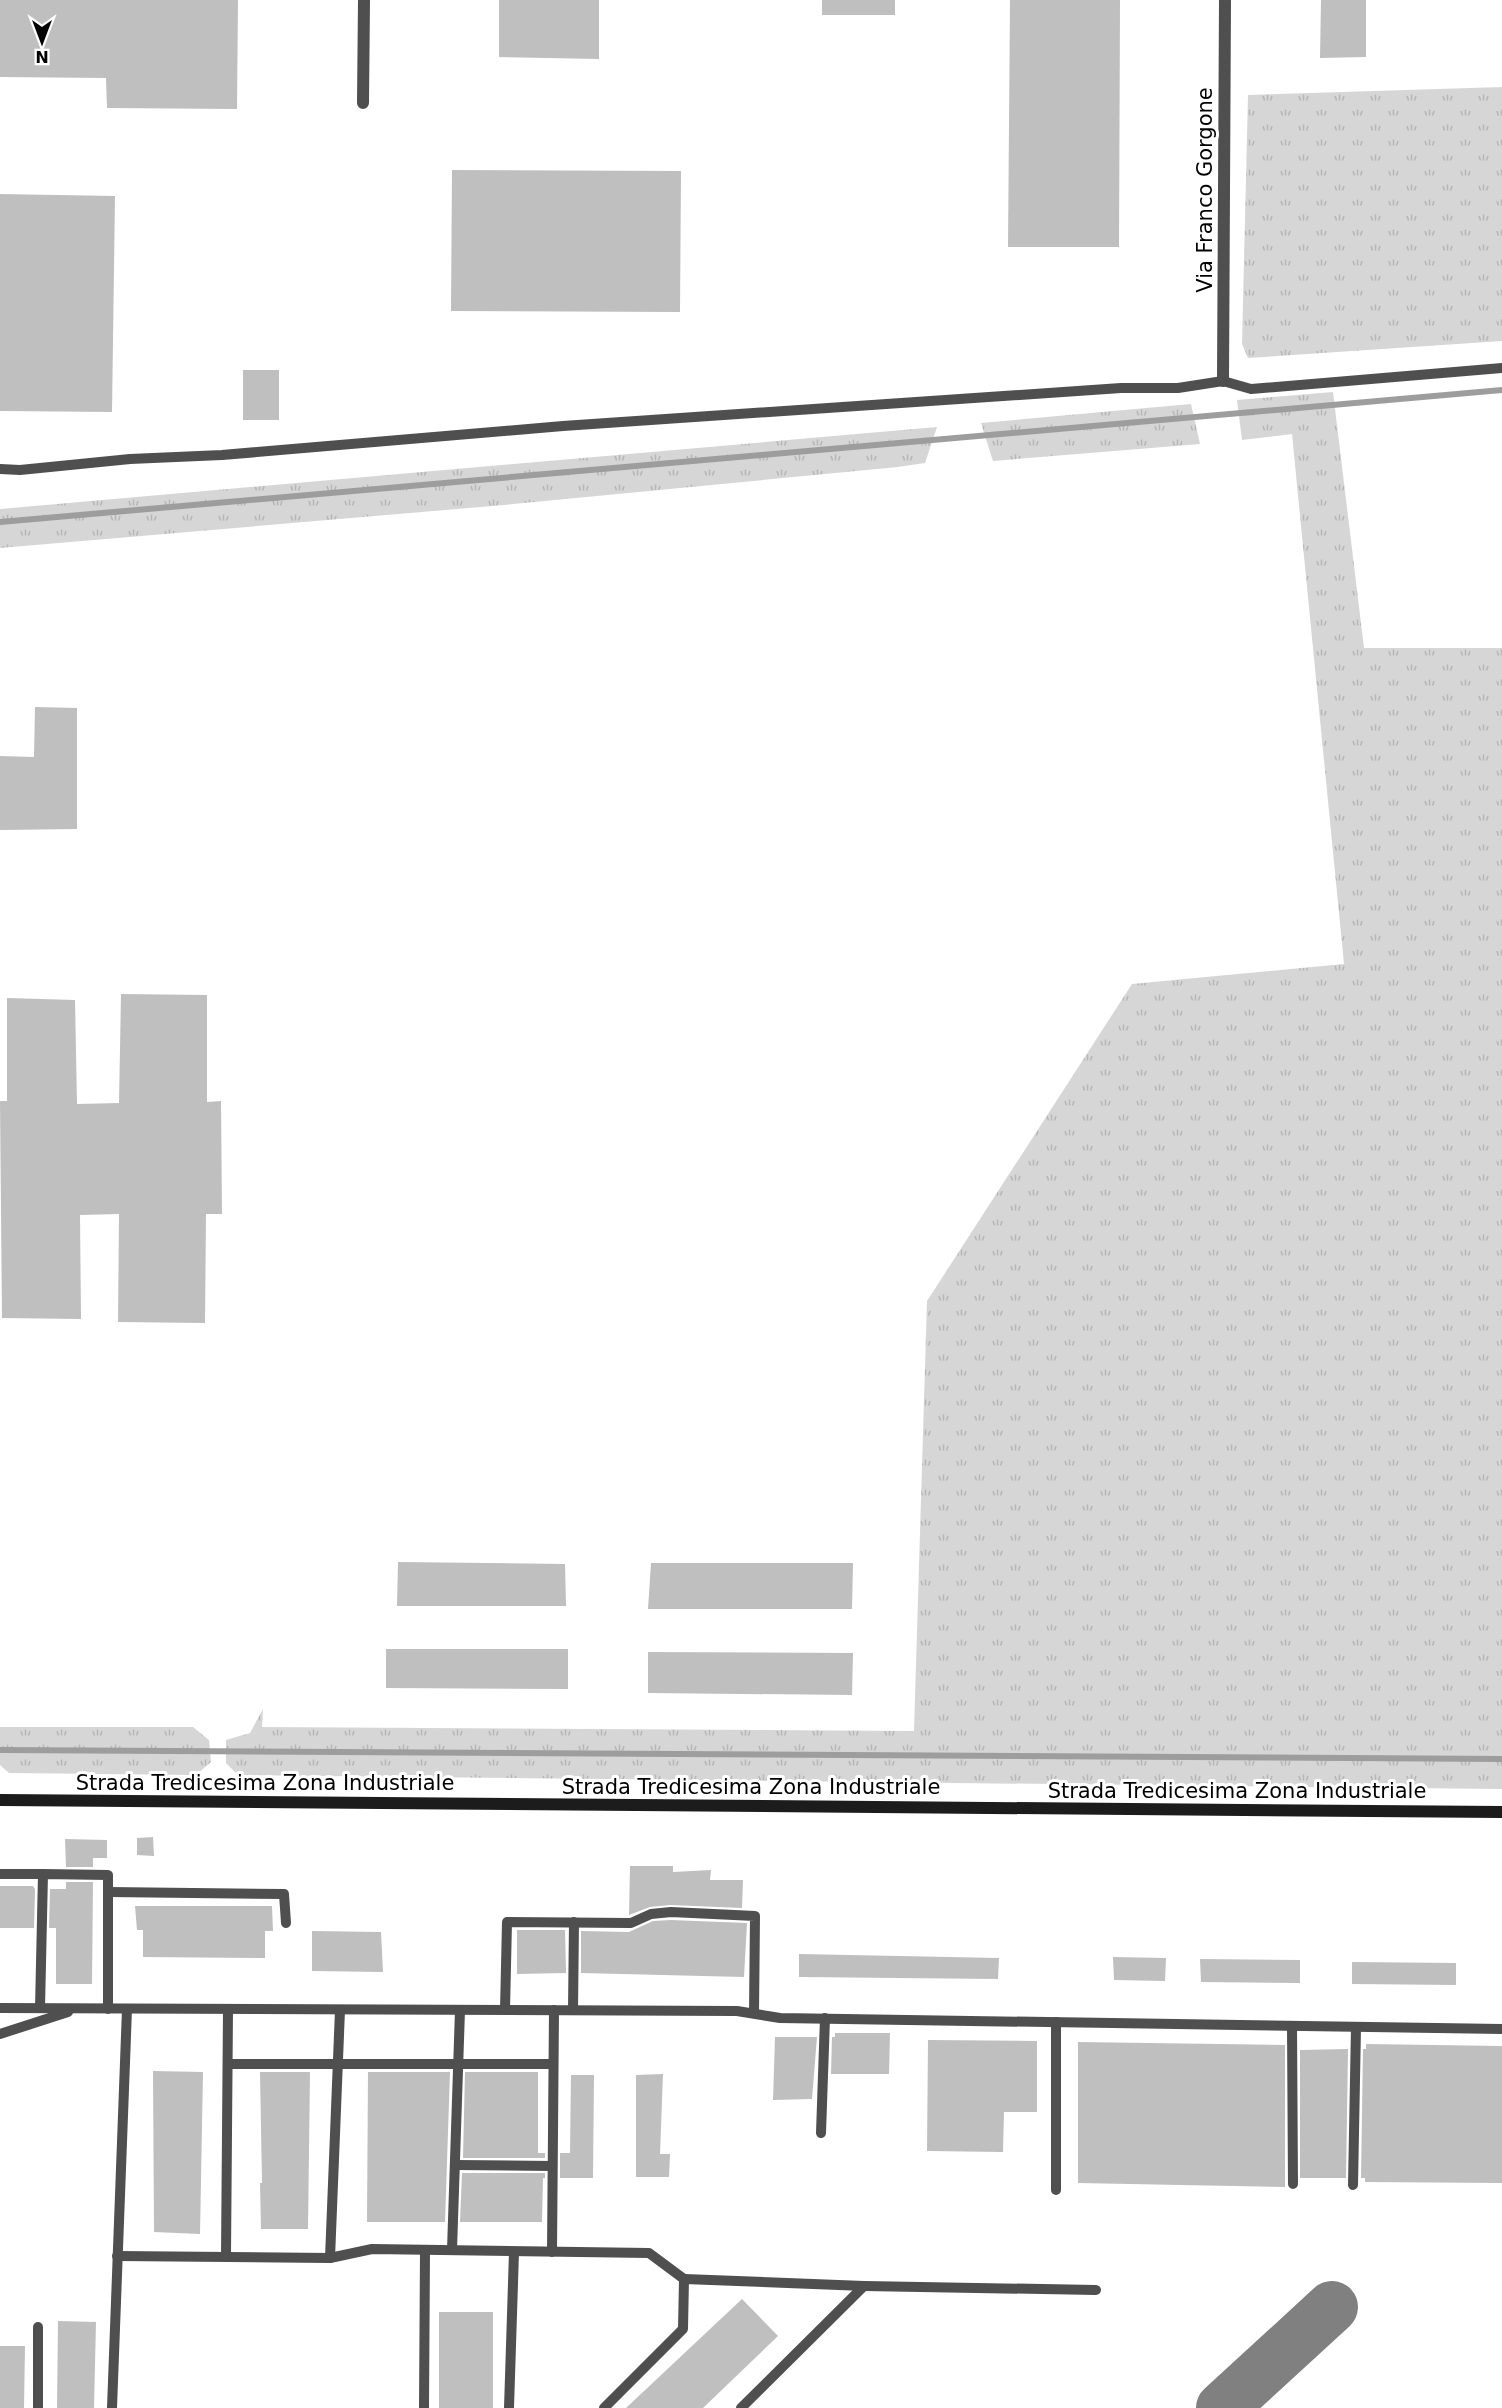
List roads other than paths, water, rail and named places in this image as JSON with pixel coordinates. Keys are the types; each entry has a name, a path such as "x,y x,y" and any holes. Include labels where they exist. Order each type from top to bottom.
{"street":[{"path":"363,103 364,0"},
{"name":"Via Franco Gorgone","path":"1223,381 1225,0"},
{"name":"Strada Tredicesima Zona Industriale","path":"0,1800 1502,1812"}],"lane":[{"path":"0,469 20,470 130,459 234,454 563,426 1121,388 1178,388 1223,381 1251,389 1502,368"},
{"path":"0,1874 108,1875 108,2009"},
{"path":"40,2008 44,1874"},
{"path":"108,1892 284,1894 286,1923"},
{"path":"505,2010 507,1922 631,1923 651,1914 671,1912 755,1916 753,2013"},
{"path":"573,2010 574,1922"},
{"path":"0,2008 737,2011 780,2018 1502,2029"},
{"path":"0,2034 78,2009"},
{"path":"112,2408 126,2009"},
{"path":"226,2256 228,2009"},
{"path":"330,2258 340,2010"},
{"path":"452,2250 460,2010"},
{"path":"552,2252 554,2010"},
{"path":"821,2133 825,2018"},
{"path":"1056,2022 1056,2190"},
{"path":"1292,2026 1293,2184"},
{"path":"1353,2185 1356,2027"},
{"path":"228,2064 553,2064"},
{"path":"456,2165 551,2166"},
{"path":"117,2256 330,2258 372,2249 650,2253 684,2279 864,2286 1096,2290"},
{"path":"424,2251 424,2408"},
{"path":"509,2408 514,2252"},
{"path":"604,2408 683,2330 684,2279"},
{"path":"741,2408 864,2286"},
{"path":"38,2327 38,2408"}],"waterway":[{"path":"0,522 1502,390"},
{"path":"0,1750 1502,1759"}]}
